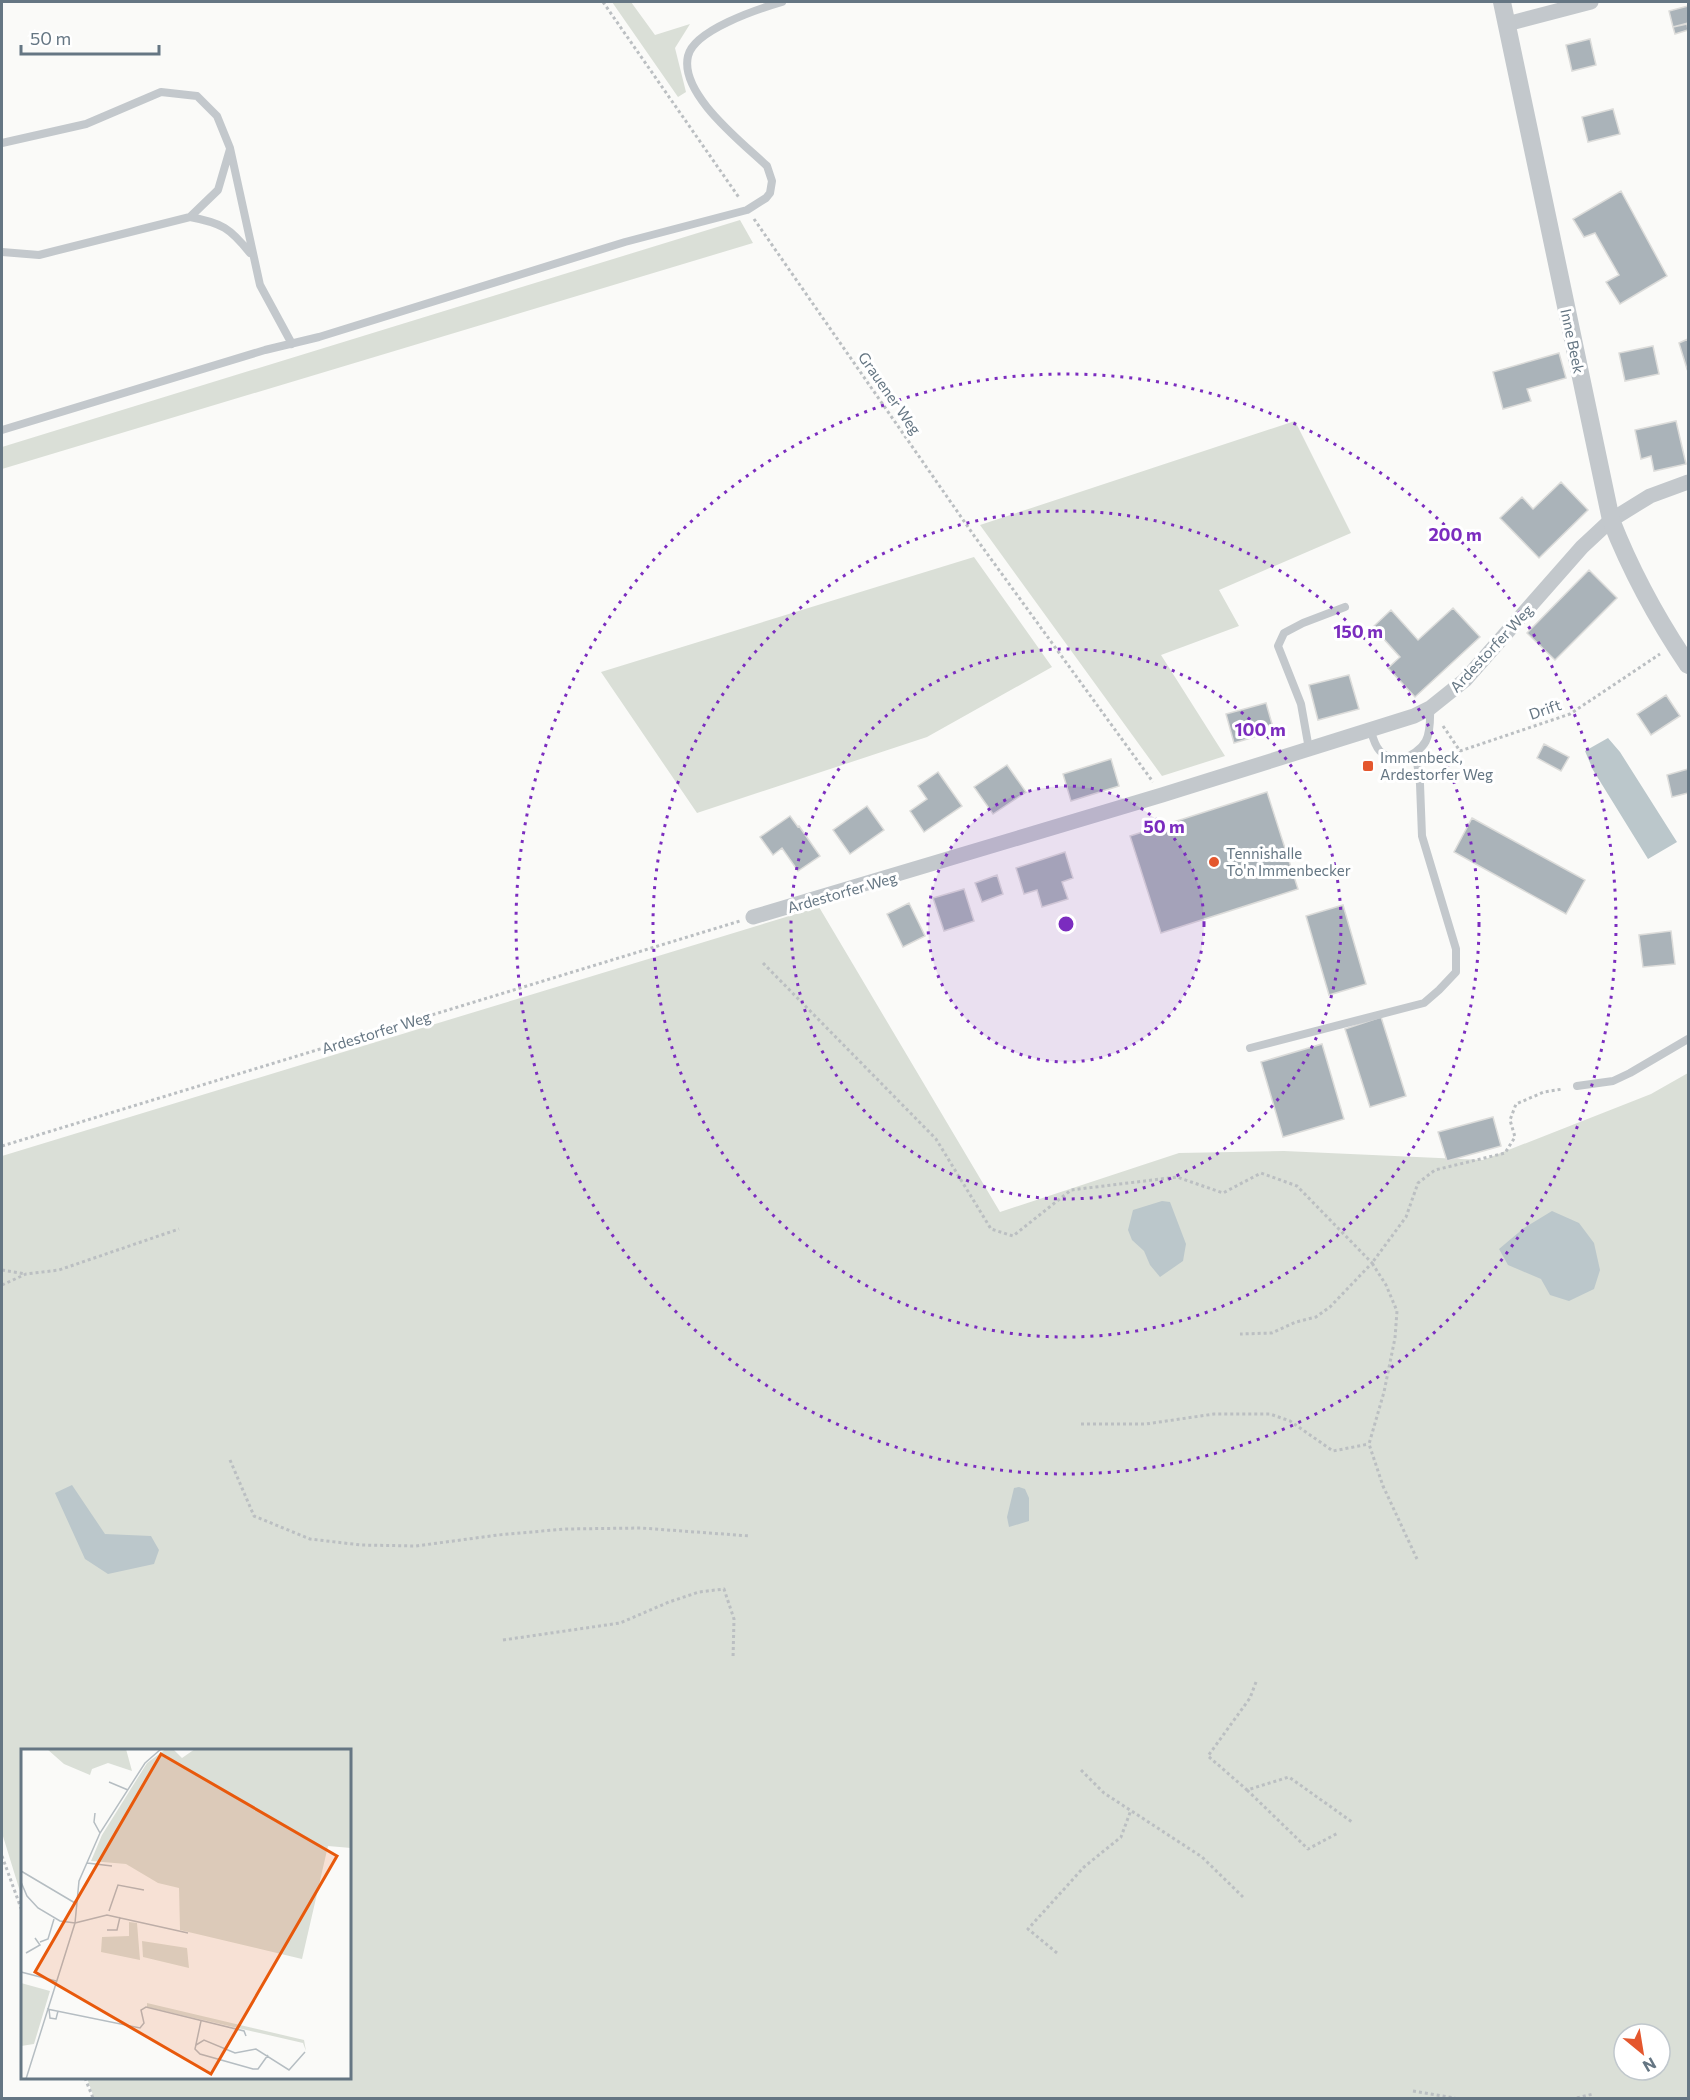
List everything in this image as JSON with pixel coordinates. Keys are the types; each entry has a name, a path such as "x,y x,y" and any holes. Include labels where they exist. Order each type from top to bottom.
{"street":[{"name":"Inne Beek","path":"1502,2 1611,520 1647,598 1689,665"},
{"path":"1507,24 1590,2"},
{"name":"Ardestorfer Weg","path":"753,917 916,870 1371,731 1430,708 1465,680 1582,546 1611,520 1650,496 1689,482"}],"lane":[{"path":"2,430 625,242 747,210 770,193 771,173 767,166 725,127 695,91 688,70 688,57 693,46 704,36 735,19 782,2"},
{"path":"2,143 86,124 161,92 197,96 217,116 230,148 260,285 292,344"},
{"path":"190,217 218,190 230,148"},
{"path":"2,252 39,255 190,217 211,221 234,234 252,256"},
{"path":"1309,749 1301,704 1278,646 1284,633 1345,607"},
{"path":"1371,731 1374,742 1383,756 1399,761 1416,754 1428,741 1430,708"},
{"path":"1250,1048 1424,1003 1456,972 1456,949 1422,836 1420,784 1416,754"},
{"path":"1577,1086 1613,1081 1689,1039"}],"path":[{"name":"Grauener Weg","path":"603,2 975,537 1162,795"},
{"name":"Drift","path":"1430,708 1460,751 1570,714 1674,644"},
{"name":"Ardestorfer Weg","path":"2,1146 753,917"},
{"path":"763,963 936,1139 991,1229 1013,1236 1071,1190 1177,1177 1223,1193 1262,1173 1297,1186 1372,1263 1386,1285 1397,1311 1395,1338 1384,1392 1369,1444 1383,1486 1417,1559"},
{"path":"1240,1334 1272,1333 1296,1322 1316,1317 1330,1307 1372,1263 1406,1217 1418,1183 1435,1170 1504,1153 1515,1137 1510,1120 1516,1104 1544,1092 1563,1089"},
{"path":"2,1270 26,1274 59,1270 179,1229"},
{"path":"2,1285 26,1274"},
{"path":"1081,1424 1146,1424 1214,1414 1270,1414 1290,1421 1333,1451 1369,1444"},
{"path":"230,1460 254,1516 310,1539 362,1545 416,1546 565,1529 641,1528 750,1536"},
{"path":"503,1640 620,1623 669,1602 699,1592 724,1588 734,1619 734,1659"},
{"path":"1256,1682 1250,1698 1208,1756 1308,1849 1338,1833"},
{"path":"1081,1770 1104,1793 1202,1857 1243,1897"},
{"path":"1247,1790 1289,1777 1352,1822"},
{"path":"1057,1953 1028,1929 1084,1867 1121,1837 1131,1810"},
{"path":"2,1856 21,1908"},
{"path":"85,2079 93,2098"},
{"path":"1413,2091 1455,2098"},
{"path":"1577,2098 1593,2094"}],"shaded area":[{"path":"612,2 631,2 655,35 690,24 675,48 686,92 678,97"},
{"path":"740,220 753,243 2,469 2,447"},
{"path":"1295,421 1351,533 1219,590 1239,626 1161,655 1225,756 1162,776 980,525"},
{"path":"974,557 1052,667 927,737 697,813 601,672"},
{"path":"1608,738 1620,752 1677,842 1648,859 1593,770 1585,751"},
{"path":"819,907 1000,1212 1179,1153 1284,1151 1483,1160 1651,1094 1688,1073 1688,2098 94,2098 87,2079 351,2079 351,1749 21,1749 21,1895 2,1833 2,1156"},
{"path":"1162,1201 1170,1202 1186,1244 1183,1261 1160,1277 1150,1265 1144,1251 1132,1240 1128,1230 1133,1210"},
{"path":"1552,1211 1579,1223 1594,1243 1600,1270 1594,1289 1569,1301 1550,1295 1541,1279 1508,1265 1499,1249 1524,1228"},
{"path":"72,1485 105,1534 151,1536 159,1550 154,1564 108,1574 85,1559 55,1493"},
{"path":"1014,1488 1025,1489 1029,1498 1029,1521 1009,1527 1007,1517"}],"building":[{"path":"1688,6 1688,23 1673,27 1669,11"},
{"path":"1687,24 1688,30 1675,34 1673,27"},
{"path":"1590,39 1596,65 1572,71 1566,45"},
{"path":"1613,109 1620,134 1588,142 1582,117"},
{"path":"1621,191 1667,276 1620,304 1606,282 1619,275 1595,233 1584,237 1573,219"},
{"path":"1688,339 1688,368 1687,369 1679,343"},
{"path":"1653,346 1659,374 1625,381 1619,353"},
{"path":"1559,353 1566,378 1527,389 1531,401 1503,409 1493,372"},
{"path":"1676,421 1686,464 1654,471 1651,456 1641,459 1635,430"},
{"path":"1561,482 1588,510 1539,558 1500,518 1522,497 1533,509"},
{"path":"1589,570 1617,598 1555,660 1527,633"},
{"path":"1453,608 1480,637 1415,697 1388,668 1400,657 1373,627 1391,610 1418,640"},
{"path":"1349,675 1359,709 1318,720 1309,685"},
{"path":"1666,695 1680,716 1651,735 1637,714"},
{"path":"1266,703 1274,731 1234,743 1226,714"},
{"path":"1544,744 1569,757 1561,771 1537,758"},
{"path":"1111,759 1119,786 1071,801 1063,774"},
{"path":"1007,765 1026,792 993,814 974,787"},
{"path":"1688,769 1688,793 1672,797 1667,775"},
{"path":"938,772 962,806 924,832 910,811 927,799 918,786"},
{"name":"Tennishalle To'n Immenbecker","path":"1267,792 1298,889 1161,933 1130,836"},
{"path":"867,806 884,830 850,854 833,830"},
{"path":"790,816 820,856 798,871 782,848 773,855 760,837"},
{"path":"1472,818 1585,880 1566,914 1454,852"},
{"path":"1065,852 1073,878 1062,882 1068,899 1042,907 1037,890 1024,894 1016,868"},
{"path":"997,875 1003,894 982,902 975,883"},
{"path":"964,889 974,921 944,931 933,898"},
{"path":"909,903 925,936 903,947 887,914"},
{"path":"1343,905 1366,984 1329,995 1306,916"},
{"path":"1671,931 1675,964 1643,967 1639,935"},
{"path":"1381,1017 1406,1096 1370,1107 1345,1029"},
{"path":"1322,1044 1344,1119 1283,1137 1261,1062"},
{"path":"1493,1117 1501,1146 1447,1161 1438,1132"}],"place":[{"name":"Immenbeck, Ardestorfer Weg","path":"1368,766"},
{"name":"Tennishalle To'n Immenbecker","path":"1214,862"}]}
